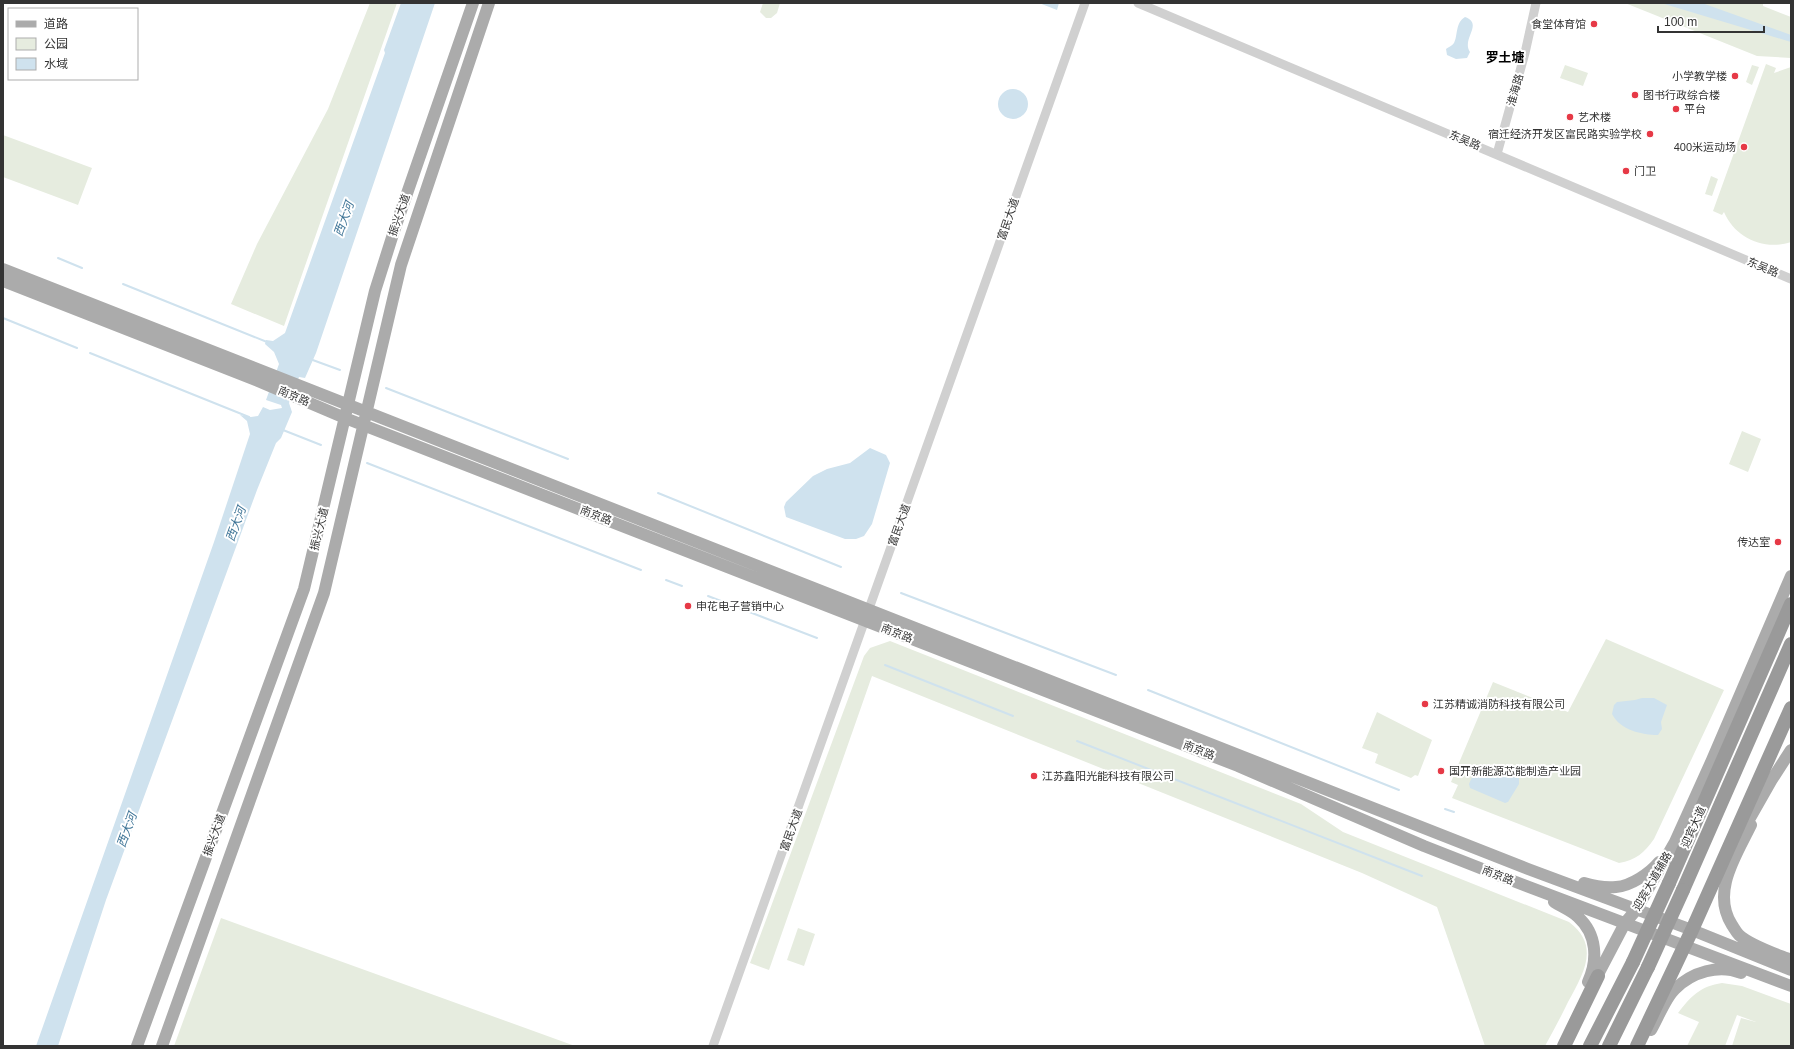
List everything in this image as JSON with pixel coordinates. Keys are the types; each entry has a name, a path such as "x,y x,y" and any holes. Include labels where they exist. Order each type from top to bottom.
{"highway":[{"name":"迎宾大道","path":"1590,1046 1633,962 1669,883 1791,604"},
{"name":"迎宾大道","path":"1609,1046 1648,967 1683,890 1791,644"},
{"path":"1642,1044 1791,708"},
{"path":"1564,1046 1598,976"}],"main road":[{"name":"振兴大道","path":"137,1046 304,589 375,291 394,231 473,3"},
{"name":"振兴大道","path":"162,1046 324,592 400,265 489,3"},
{"name":"南京路","path":"3,269 260,376 305,401 345,418 867,615 1693,931 1791,970"},
{"name":"南京路","path":"3,281 260,376 308,388 367,411 1238,766 1440,852 1625,923 1687,945 1791,986"},
{"name":"迎宾大道辅路","path":"1558,1046 1598,976 1625,923 1636,910 1675,842 1791,576"},
{"path":"1693,931 1747,823 1771,780 1789,754"},
{"path":"1789,754 1762,801 1729,872 1724,886 1723,900 1726,916 1739,935 1764,949 1791,960"},
{"path":"1528,869 1600,887 1617,887 1646,874 1657,865 1675,842"},
{"path":"1440,852 1552,901 1577,916 1586,925 1593,939 1595,955 1591,974 1567,1029"},
{"path":"1642,1044 1674,990 1698,973 1717,968 1736,971 1791,993"}],"street":[{"name":"富民大道","path":"713,1046 1085,3"},
{"name":"东吴路","path":"1138,3 1791,279"},
{"name":"淮海路","path":"1497,154 1526,53 1536,3"}],"green space":[{"path":"370,3 397,3 284,326 231,304 257,244 328,109"},
{"path":"763,3 780,3 777,13 771,18 766,18 760,12"},
{"path":"1625,3 1763,3 1763,6 1791,17 1791,58 1757,56"},
{"path":"1766,64 1776,68 1774,73 1791,67 1791,242 1771,245 1752,240 1743,235 1735,229 1724,212 1722,215 1713,211"},
{"path":"1565,65 1588,73 1583,86 1560,78"},
{"path":"1752,65 1759,67 1752,85 1746,82"},
{"path":"3,135 92,168 78,205 3,177"},
{"path":"1711,176 1718,179 1712,196 1705,194"},
{"path":"1742,431 1761,439 1748,472 1729,464"},
{"path":"1606,639 1724,690 1654,839 1647,848 1635,858 1619,863 1452,798 1458,785 1451,782 1493,682 1568,712"},
{"path":"890,641 1301,804 1343,832 1569,922 1579,931 1584,941 1587,950 1586,960 1579,981 1545,1046 1485,1046 1437,907 1362,873 872,676 769,970 750,963 864,656 870,648"},
{"path":"1377,712 1432,740 1418,776 1415,775 1411,778 1375,763 1378,754 1362,748"},
{"path":"221,918 575,1046 174,1046"},
{"path":"798,928 815,934 804,966 787,960"},
{"path":"1722,983 1742,986 1791,1004 1791,1046 1732,1046 1741,1018 1756,1022 1737,1015 1725,1046 1687,1046 1699,1022 1678,1013 1692,997 1702,989"}],"water":[{"name":"西大河","path":"401,3 435,3 316,353 305,378 299,377 289,403 292,412 281,438 276,443 257,490 106,900 58,1046 36,1046 214,542 250,434 247,421 240,415 251,417 258,416 263,407 270,410 282,408 281,405 266,400 279,364 274,352 265,344 266,340 273,341 285,333 385,53 384,50"},
{"path":"1039,3 1059,3 1057,10"},
{"path":"1661,3 1702,3 1791,35 1791,42"},
{"path":"1465,17 1473,24 1468,42 1470,52 1467,58 1456,59 1447,55 1446,49 1454,43 1458,26"},
{"path":"1013,89 1024,93 1028,104 1024,115 1013,119 1002,115 998,104 1002,93"},
{"path":"870,448 886,455 890,463 872,524 864,536 856,539 845,539 786,517 784,507 786,502 813,476 827,469 850,463"},
{"path":"1642,698 1654,698 1667,705 1661,722 1662,729 1658,735 1639,733 1626,728 1620,724 1612,714 1614,705 1617,702"},
{"path":"1489,766 1519,777 1519,784 1508,802 1505,803 1470,788 1469,784 1476,772"}],"waterway":[{"path":"58,258 82,268"},
{"path":"123,284 267,342"},
{"path":"3,318 77,348"},
{"path":"90,353 249,417"},
{"path":"310,359 340,370"},
{"path":"386,388 568,459"},
{"path":"283,430 321,445"},
{"path":"367,463 641,570"},
{"path":"658,493 841,567"},
{"path":"666,580 682,586"},
{"path":"901,593 1116,675"},
{"path":"708,596 817,638"},
{"path":"885,665 1013,716"},
{"path":"1148,690 1399,790"},
{"path":"1077,741 1422,876"},
{"path":"1445,809 1454,812"}],"place":[{"name":"食堂体育馆","path":"1594,24"},
{"name":"小学教学楼","path":"1735,76"},
{"name":"图书行政综合楼","path":"1635,95"},
{"name":"平台","path":"1676,109"},
{"name":"艺术楼","path":"1570,117"},
{"name":"宿迁经济开发区富民路实验学校","path":"1650,134"},
{"name":"400米运动场","path":"1744,147"},
{"name":"门卫","path":"1626,171"},
{"name":"传达室","path":"1778,542"},
{"name":"申花电子营销中心","path":"688,606"},
{"name":"江苏精诚消防科技有限公司","path":"1425,704"},
{"name":"国开新能源芯能制造产业园","path":"1441,771"},
{"name":"江苏鑫阳光能科技有限公司","path":"1034,776"}],"district":[{"name":"罗土塘","path":"1505,57"}]}
